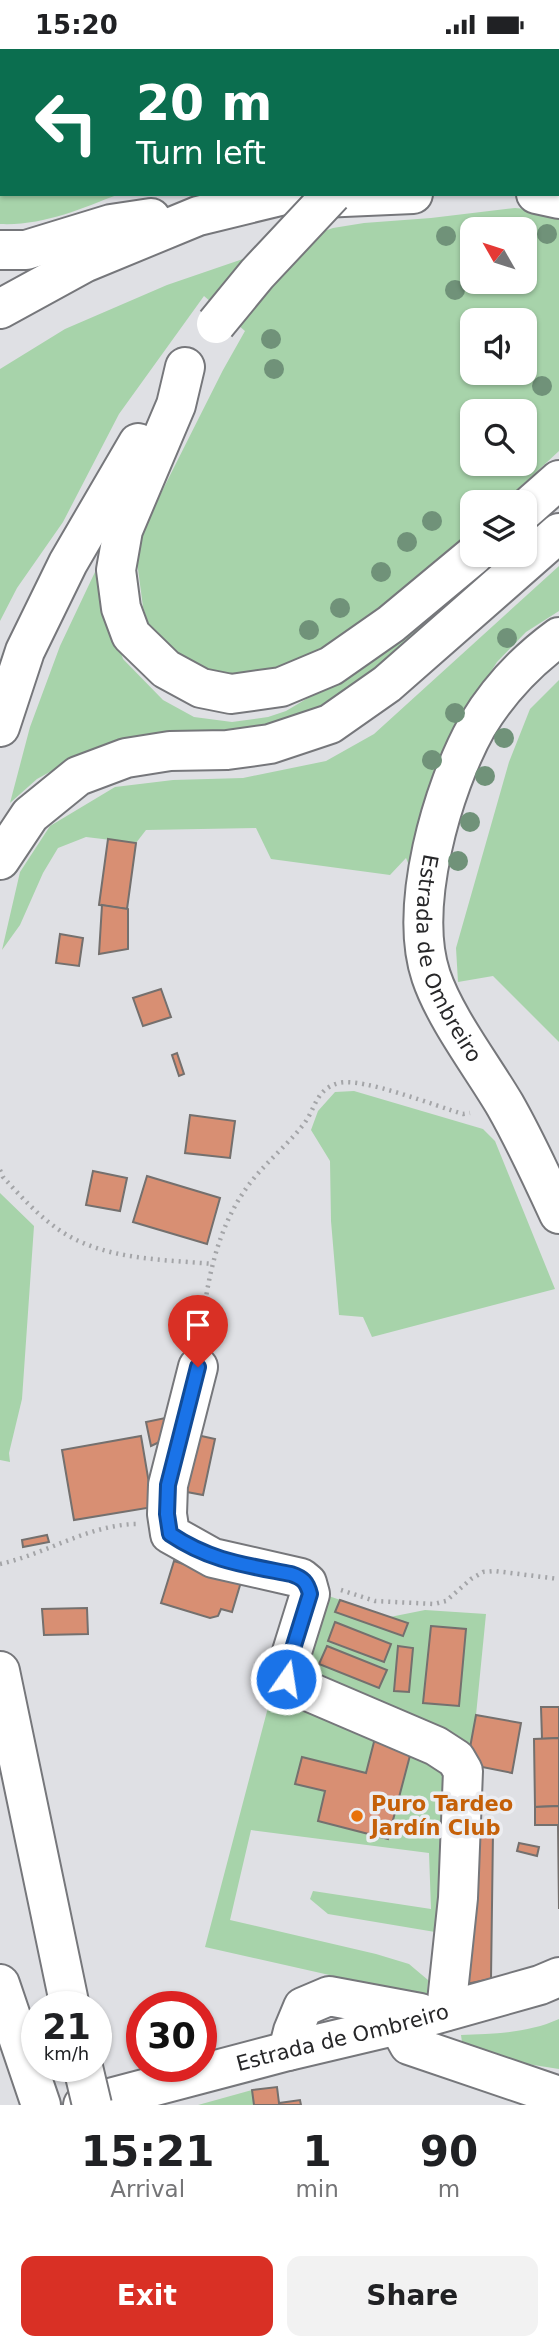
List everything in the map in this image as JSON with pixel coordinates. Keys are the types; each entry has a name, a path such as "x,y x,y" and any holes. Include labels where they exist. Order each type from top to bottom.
{"main road":[{"path":"0,727 25,652 68,563 116,477 185,367 216,324 257,274 330,196"},
{"path":"0,309 85,263 198,216 276,197 386,196"},
{"path":"0,250 26,250 111,224 159,216 198,216"},
{"path":"185,367 176,405 123,530 117,570 121,608 131,635 166,669 201,688 231,694 281,687 331,666 391,624 460,567"},
{"path":"537,499 559,480"},
{"path":"0,860 30,815 78,776 126,758 170,751 227,750 270,744 330,724 387,684 559,533"},
{"name":"Estrada de Ombreiro","path":"559,637 515,675 477,726 465,752 444,811 425,890 423,934 431,976 440,999 506,1107 559,1214"},
{"path":"0,688 25,652"},
{"path":"198,1367 168,1485 167,1514 170,1534 213,1558 301,1578 307,1583 310,1594 286,1671 286,1679 298,1688 436,1746 456,1759 463,1771 458,1898 425,2017 410,2045 559,2096"},
{"path":"2,1694 66,1991"},
{"name":"Estrada de Ombreiro","path":"83,2105 288,2051 303,2007 328,1996 425,2017 540,1985 559,1977"},
{"path":"0,1984 41,2105"},
{"path":"87,2082 92,2105"}],"path":[{"path":"198,1367 205,1292 227,1221 243,1193 308,1119 316,1098 326,1088 341,1083 360,1082 463,1115 506,1107"},
{"path":"0,1170 3,1177 33,1208 56,1228 81,1242 138,1257 213,1264"},
{"path":"0,1565 51,1549 87,1533 122,1525 148,1524 170,1534"},
{"path":"307,1583 316,1581 374,1601 434,1604 446,1601 483,1572 559,1579"}],"green space":[{"path":"0,196 114,196 46,219 0,224"},
{"path":"515,208 537,210 559,218 559,451 537,471 537,399 460,399 460,476 532,476 517,490 460,490 460,541 343,640 276,675 226,677 179,659 149,626 143,607 136,554 147,521 245,331 204,296 119,414 63,522 17,588 0,621 0,369 65,329 167,285 333,228"},
{"path":"559,566 559,611 526,632 497,662 452,732 443,753 410,868 406,858 390,875 271,859 256,828 146,830 136,843 86,837 58,848 43,873 20,925 2,950 20,872 50,826 115,787 173,780 243,778 326,761 374,734"},
{"path":"492,567 371,680 295,727 66,763 37,779 10,803 30,727 60,646 95,572 123,659 163,700 194,717 232,722 268,717 286,711 387,651"},
{"path":"559,680 559,1042 493,976 458,982 456,948 509,762 530,709"},
{"path":"354,1091 483,1129 495,1141 555,1289 372,1337 363,1317 339,1315 331,1221 330,1161 311,1130 318,1111 335,1092"},
{"path":"0,1193 34,1226 22,1399 9,1453 10,1462 0,1460"},
{"path":"317,1592 390,1617 425,1610 486,1614 476,1715 470,1747 301,1685"},
{"path":"276,1677 444,1762 447,1934 328,1914 310,1899 313,1891 431,1909 429,1853 251,1830 230,1920 409,1964 428,1980 427,1997 205,1947"},
{"path":"559,2019 559,2069 508,2061 462,2042 461,2035 523,2030"},
{"path":"252,2090 254,2105 198,2105"}],"building":[{"path":"108,839 136,843 127,909 99,905"},
{"path":"102,905 128,909 128,949 99,954"},
{"path":"60,934 83,938 79,966 56,963"},
{"path":"161,989 171,1017 143,1026 133,998"},
{"path":"177,1053 184,1074 179,1076 172,1055"},
{"path":"190,1115 235,1121 230,1158 185,1153"},
{"path":"93,1171 127,1178 120,1211 86,1205"},
{"path":"147,1176 220,1198 207,1244 133,1222"},
{"path":"175,1416 170,1437 151,1446 146,1422"},
{"path":"188,1433 215,1439 203,1495 176,1490"},
{"path":"141,1436 153,1507 74,1520 62,1450"},
{"path":"47,1535 49,1542 23,1547 22,1540"},
{"path":"174,1561 241,1582 232,1612 221,1609 218,1616 210,1618 161,1603"},
{"path":"340,1600 408,1623 403,1636 335,1612"},
{"path":"87,1608 88,1634 44,1635 42,1609"},
{"path":"335,1622 391,1644 384,1662 328,1641"},
{"path":"431,1626 466,1629 459,1706 423,1703"},
{"path":"327,1646 387,1670 379,1688 319,1664"},
{"path":"398,1646 413,1648 409,1692 394,1691"},
{"path":"541,1707 559,1707 559,1738 542,1739"},
{"path":"476,1715 521,1723 512,1773 467,1764"},
{"path":"375,1738 412,1748 388,1839 318,1821 325,1791 295,1784 302,1757 366,1773"},
{"path":"559,1738 559,1806 535,1807 534,1739"},
{"path":"559,1806 559,1909 558,1825 535,1825 535,1807"},
{"path":"466,1832 493,1832 491,1979 461,1985"},
{"path":"519,1843 539,1847 537,1856 517,1851"},
{"path":"277,2087 279,2103 300,2100 301,2105 254,2105 252,2090"}],"place":[{"name":"Puro Tardeo Jardín Club","path":"357,1816"}],"route":[{"path":"198,1367 168,1485 167,1514 170,1534 213,1558 291,1574 307,1583 310,1594 286,1671 286,1679"}]}
